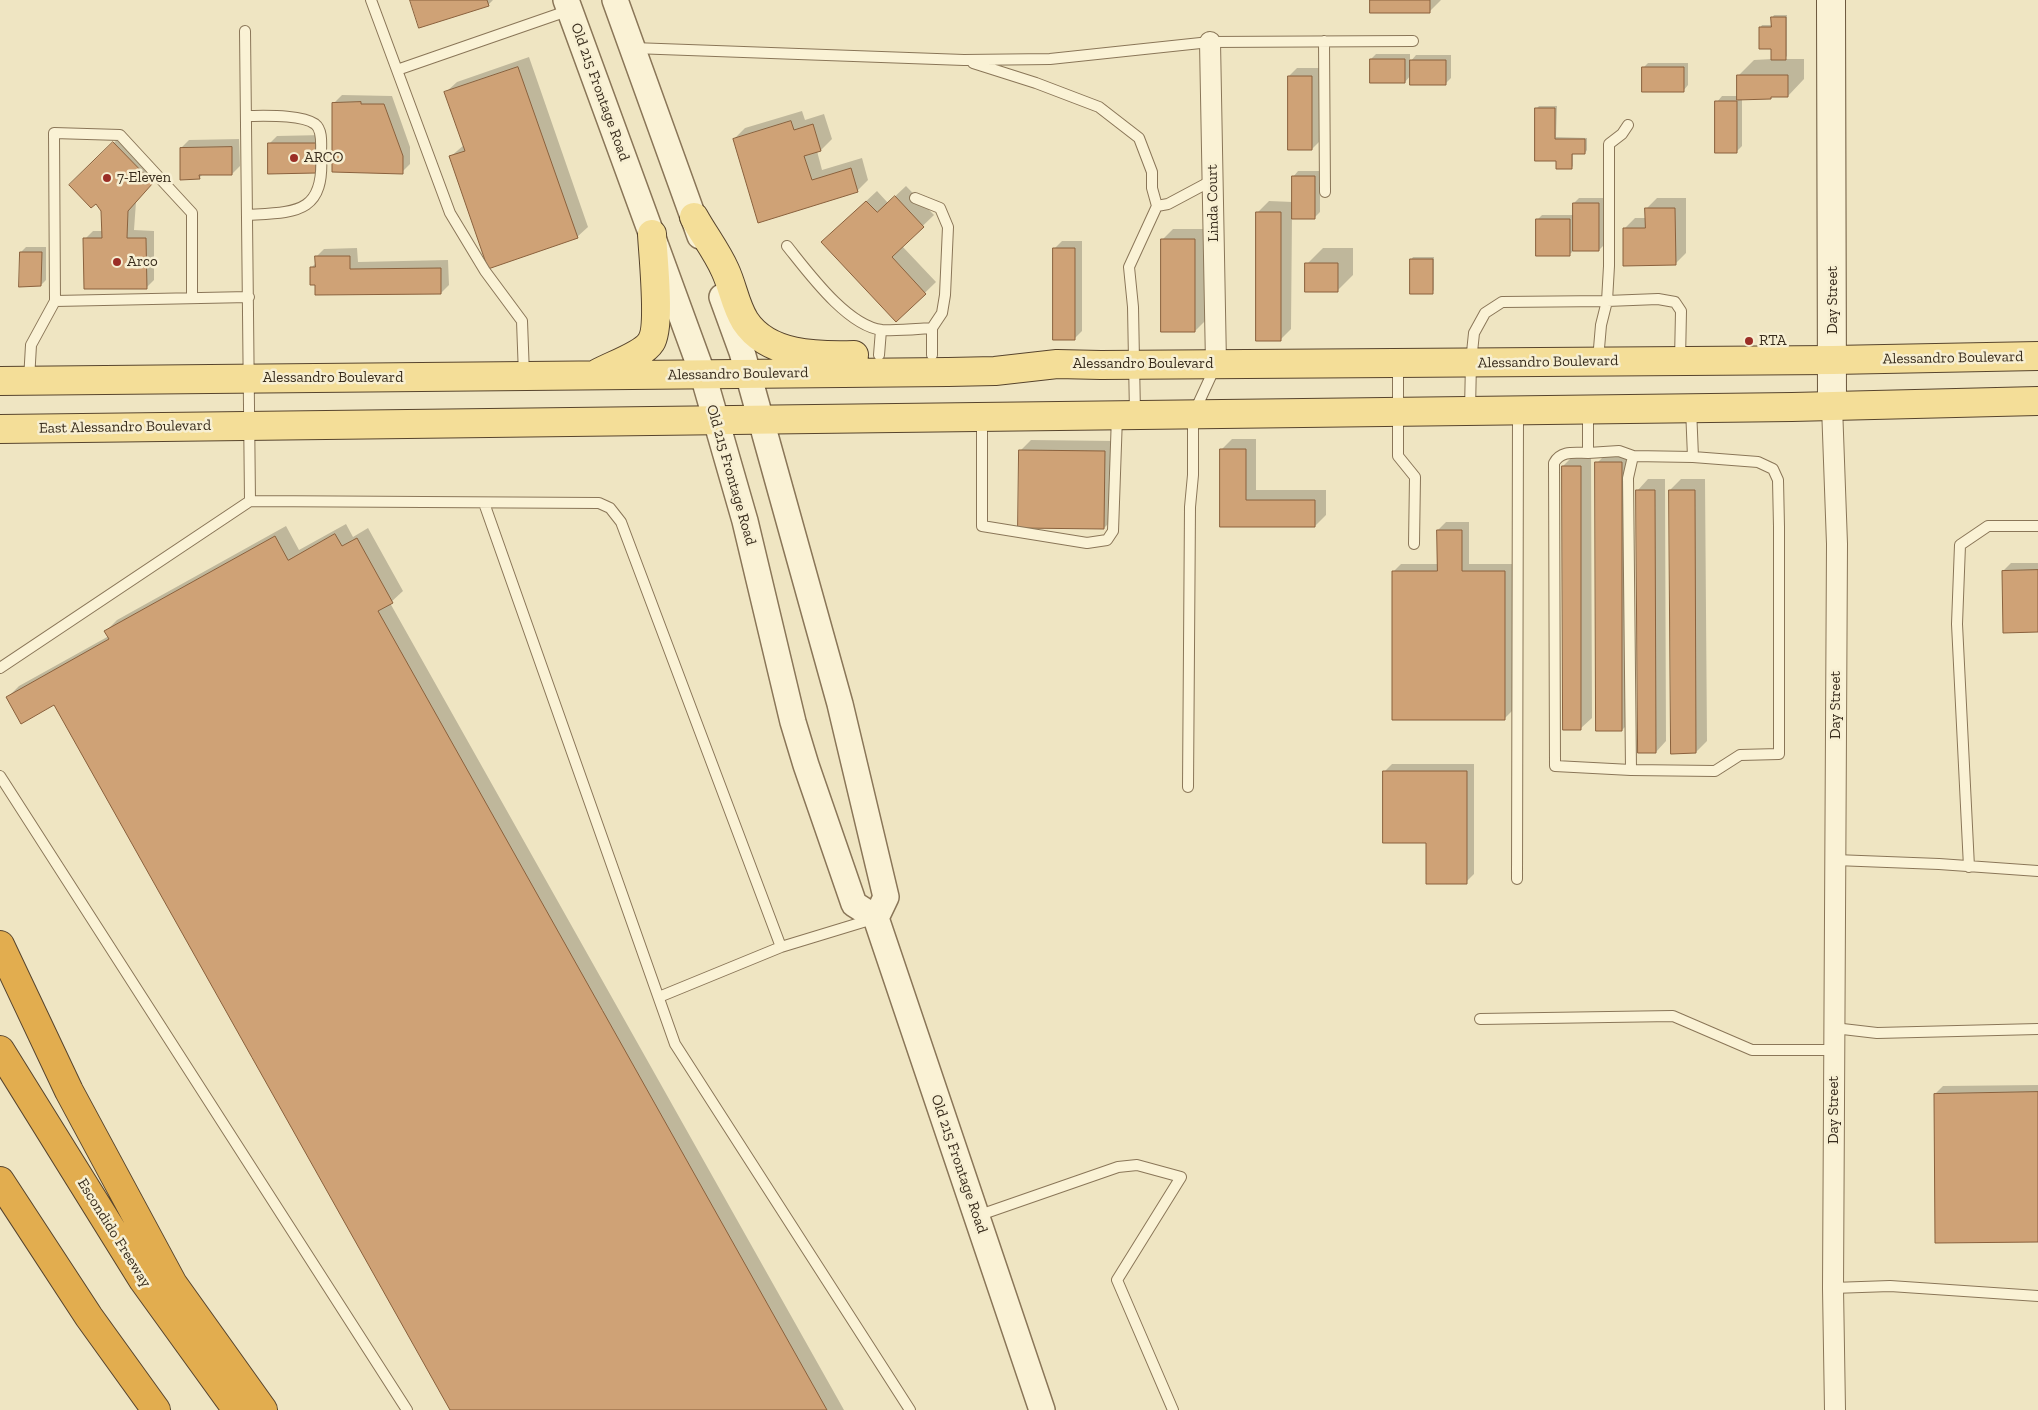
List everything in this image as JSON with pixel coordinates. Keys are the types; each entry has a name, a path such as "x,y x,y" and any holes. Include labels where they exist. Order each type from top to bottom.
{"highway":[{"path":"0,945 69,1092 173,1284 264,1410"},
{"name":"Escondido Freeway","path":"0,1050 143,1280 237,1410"},
{"path":"0,1181 89,1317 156,1410"}],"main road":[{"name":"Day Street","path":"1831,0 1832,406"},
{"path":"694,217 725,271 745,322 764,340 784,350 806,354 880,342 932,342 1057,364"},
{"path":"592,376 638,354 652,342 656,325 656,306 652,234"},
{"name":"Alessandro Boulevard","path":"248,379 995,371 1057,364 1833,360 2038,356"},
{"path":"0,381 248,379"},
{"path":"250,426 1518,411 2038,401"},
{"name":"East Alessandro Boulevard","path":"0,429 250,426"}],"street":[{"path":"615,0 749,374 840,704 886,897 876,918"},
{"name":"Old 215 Frontage Road","path":"568,5 703,375 745,521 793,722 806,765 854,904 876,918 1042,1410"},
{"name":"Linda Court","path":"1210,42 1216,364"},
{"name":"Day Street","path":"1832,406 1837,544 1834,1410"}],"lane":[{"path":"371,0 450,213 485,271 522,321 524,376"},
{"path":"396,70 568,5"},
{"path":"245,31 250,501"},
{"path":"1324,41 1325,192"},
{"path":"632,48 964,60 1050,59 1210,42 1413,41"},
{"path":"964,60 1036,83 1099,107 1139,138 1152,172 1152,188 1157,206 1130,267 1134,365 1126,416 1113,531 1107,540 1087,543 982,526 982,418"},
{"path":"246,116 301,118 315,124 320,131 322,170 313,200 302,208 290,212 248,215"},
{"path":"1598,361 1600,326 1606,300 1609,266 1609,144 1622,134 1628,125"},
{"path":"29,381 31,345 55,301 54,133 120,135 192,213 192,298"},
{"path":"1157,206 1168,204 1213,180"},
{"path":"915,198 940,208 948,227 945,296 942,313 932,342"},
{"path":"787,246 822,291 862,323 880,342"},
{"path":"55,301 249,297"},
{"path":"1470,411 1470,362 1474,333 1485,313 1502,302 1658,299 1675,302 1681,311 1680,360"},
{"path":"1398,363 1398,456 1416,477 1414,544"},
{"path":"1188,787 1190,507 1193,475 1193,414 1216,364"},
{"path":"1691,408 1692,457"},
{"path":"1588,410 1588,453"},
{"path":"1517,878 1518,411"},
{"path":"1619,451 1632,456 1692,457 1758,462 1773,469 1778,480 1779,754 1740,755 1715,771 1631,770 1555,766 1554,463 1558,456 1564,453 1619,451"},
{"path":"1631,770 1628,478 1632,456"},
{"path":"0,668 250,501 599,503 610,508 621,522 781,947"},
{"path":"484,503 675,1044 910,1410"},
{"path":"1969,866 1957,624 1960,545 1988,526 2038,526"},
{"path":"0,776 407,1410"},
{"path":"1835,860 2038,871"},
{"path":"659,997 781,947 876,918"},
{"path":"1480,1020 1673,1016 1752,1050 1834,1050"},
{"path":"1834,1028 1877,1033 2038,1029"},
{"path":"976,1216 1118,1167 1137,1165 1181,1177 1118,1280 1173,1410"},
{"path":"1833,1288 1890,1286 2038,1296"}],"building":[{"path":"410,0 487,0 489,6 419,28"},
{"path":"1370,0 1430,0 1430,13 1370,13"},
{"path":"1771,17 1786,17 1786,60 1771,60 1771,49 1759,49 1759,27 1771,27"},
{"path":"1370,59 1405,59 1405,83 1370,83"},
{"path":"1410,60 1446,60 1446,85 1410,85"},
{"path":"518,67 578,238 488,269 449,156 465,151 444,92"},
{"path":"1642,67 1684,67 1684,92 1642,92"},
{"path":"1737,75 1788,75 1788,97 1737,100"},
{"path":"1288,76 1312,76 1312,150 1288,150"},
{"path":"1715,101 1737,101 1737,153 1715,153"},
{"path":"361,102 361,104 384,104 403,156 403,174 332,172 332,103"},
{"path":"1535,108 1555,108 1555,139 1585,139 1585,154 1572,154 1572,169 1556,169 1556,161 1535,161"},
{"path":"791,121 794,130 813,124 821,151 804,156 812,180 851,168 858,192 758,223 733,139"},
{"path":"113,142 153,183 128,211 127,238 146,238 147,289 84,289 83,238 102,238 101,211 96,204 91,208 69,185"},
{"path":"268,143 316,143 316,173 268,174"},
{"path":"232,147 232,175 199,175 200,179 180,180 180,148"},
{"path":"1292,176 1315,176 1315,219 1292,219"},
{"path":"895,196 924,227 892,257 926,294 896,322 821,242 866,201 877,212"},
{"path":"1573,203 1599,203 1599,251 1573,251"},
{"path":"1645,208 1675,208 1676,265 1623,266 1623,228 1645,228"},
{"path":"1256,212 1281,212 1281,341 1256,341"},
{"path":"1536,219 1570,219 1570,256 1536,256"},
{"path":"1161,239 1195,239 1195,332 1161,332"},
{"path":"1053,248 1075,248 1075,340 1053,340"},
{"path":"20,252 42,252 41,286 19,287"},
{"path":"315,256 350,256 350,269 441,268 441,294 315,295 315,285 310,285 310,267 315,267"},
{"path":"1410,259 1433,259 1433,294 1410,294"},
{"path":"1305,263 1338,263 1338,292 1305,292"},
{"path":"1220,449 1246,449 1246,500 1315,500 1315,527 1220,527"},
{"path":"1019,450 1105,451 1104,529 1018,528"},
{"path":"1595,462 1622,462 1622,731 1596,731"},
{"path":"1562,466 1581,466 1581,730 1563,730"},
{"path":"1636,490 1655,490 1656,753 1638,753"},
{"path":"1669,490 1695,490 1696,753 1671,754"},
{"path":"1437,530 1462,530 1462,571 1505,571 1505,720 1392,720 1392,571 1437,571"},
{"path":"335,534 342,546 357,538 393,603 378,611 827,1410 450,1410 54,705 21,724 6,697 109,639 104,631 275,536 288,560"},
{"path":"2038,570 2038,632 2003,633 2002,571"},
{"path":"1383,771 1467,771 1467,884 1426,884 1426,843 1383,843"},
{"path":"2038,1092 2038,1242 1935,1243 1934,1094"}],"place":[{"name":"ARCO","path":"294,158"},
{"name":"7-Eleven","path":"107,178"},
{"name":"Arco","path":"117,262"},
{"name":"RTA","path":"1749,341"}]}
